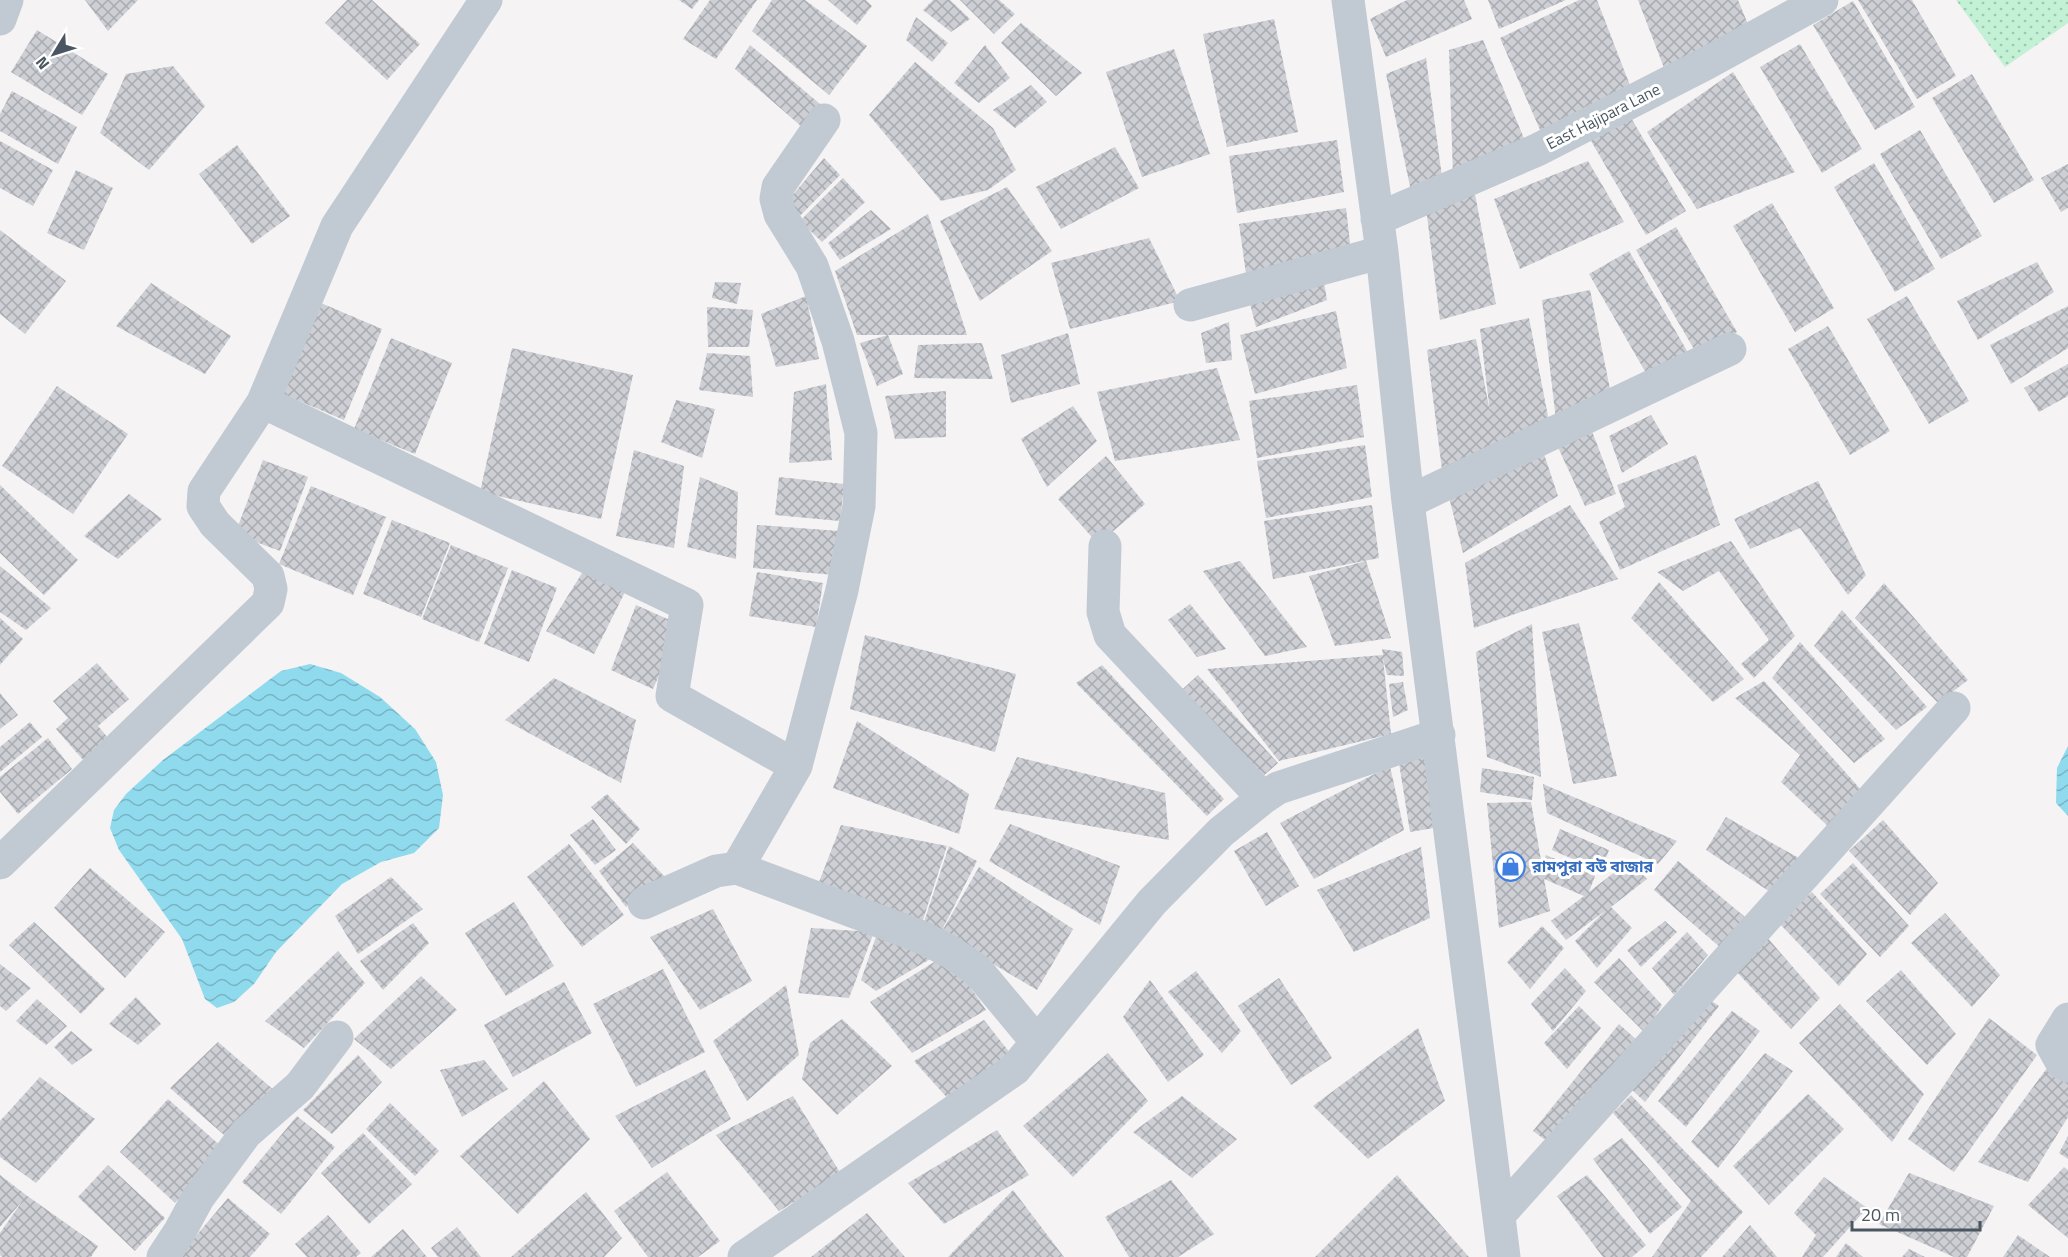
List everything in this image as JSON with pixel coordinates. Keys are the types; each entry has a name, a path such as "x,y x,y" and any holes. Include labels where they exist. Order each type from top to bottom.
{"street":[{"path":"0,19 8,0"},
{"path":"0,863 268,603 271,589 268,576 215,524 203,507 204,491 263,402 337,226 486,0"},
{"path":"1348,0 1382,252 1408,502 1504,1257"},
{"name":"East Hajipara Lane","path":"1377,219 1537,150 1707,63 1822,0"},
{"path":"737,868 796,766 842,590 859,506 861,433 838,341 812,267 780,214 776,199 778,187 824,120"},
{"path":"1190,305 1382,252"},
{"path":"1408,502 1730,349"},
{"path":"263,402 687,605 672,696 796,766"},
{"path":"1105,546 1103,612 1110,635 1263,798"},
{"path":"1499,1215 1954,708"},
{"path":"744,1257 1015,1069 1152,902 1221,832 1263,798 1278,788 1439,735"},
{"path":"644,903 716,872 737,868 919,936 949,951 977,970 1037,1042"},
{"path":"2068,1019 2052,1045 2062,1063 2068,1066"},
{"path":"163,1257 198,1198 246,1133 300,1086 337,1038"}],"green space":[{"path":"1956,0 2068,0 2068,23 2005,67"}],"water":[{"path":"310,664 341,673 380,697 415,729 436,762 443,795 439,828 414,853 381,862 342,884 276,952 254,984 234,1002 217,1008 205,999 182,939 119,850 110,828 114,810 126,794 163,760 281,671"},
{"path":"2068,746 2068,816 2056,803 2057,768"}],"building":[{"path":"85,0 138,0 108,31"},
{"path":"347,0 372,0 420,44 387,80 325,23"},
{"path":"679,0 699,0 692,9"},
{"path":"710,0 757,0 716,59 683,39"},
{"path":"772,0 805,0 867,46 829,95 752,31"},
{"path":"828,0 866,0 872,6 857,25"},
{"path":"933,0 950,0 970,19 951,32 923,10"},
{"path":"960,0 999,0 1015,14 994,34"},
{"path":"1407,0 1464,0 1472,19 1386,57 1370,19"},
{"path":"1488,0 1566,0 1499,29"},
{"path":"1579,0 1597,0 1631,88 1544,139 1500,38"},
{"path":"1638,0 1738,0 1752,34 1666,73"},
{"path":"1858,0 1912,0 1956,76 1917,99"},
{"path":"1853,1 1915,107 1875,130 1813,25"},
{"path":"916,17 948,43 932,62 906,40"},
{"path":"1274,19 1298,132 1227,147 1203,34"},
{"path":"1021,23 1082,73 1056,96 1001,43"},
{"path":"37,30 108,74 82,115 11,72"},
{"path":"1483,40 1528,148 1453,177 1449,50"},
{"path":"1800,44 1862,149 1822,173 1760,67"},
{"path":"750,45 820,104 802,127 735,69"},
{"path":"985,45 1010,78 979,103 954,83"},
{"path":"1174,49 1210,154 1142,177 1106,72"},
{"path":"1426,58 1442,177 1411,191 1386,74"},
{"path":"915,62 993,128 1016,170 988,190 941,201 869,115"},
{"path":"173,66 205,106 149,170 100,133 126,74"},
{"path":"1733,72 1795,172 1697,209 1647,132"},
{"path":"1972,74 2034,180 1994,203 1932,98"},
{"path":"1031,85 1047,102 1015,128 993,110"},
{"path":"12,91 77,127 58,164 0,131 0,114"},
{"path":"1624,106 1686,211 1646,235 1584,129"},
{"path":"1920,130 1982,236 1941,259 1880,154"},
{"path":"1337,140 1344,192 1237,213 1229,156"},
{"path":"0,141 53,170 33,206 0,188"},
{"path":"237,145 290,216 252,244 199,174"},
{"path":"1115,147 1139,188 1061,229 1036,187"},
{"path":"824,158 840,175 794,222 785,204"},
{"path":"1588,161 1624,222 1520,269 1494,199"},
{"path":"1874,163 1935,269 1895,292 1834,187"},
{"path":"2068,164 2068,208 2061,212 2041,178"},
{"path":"76,170 113,188 84,250 47,233"},
{"path":"843,178 865,202 822,242 800,221"},
{"path":"1007,187 1052,251 980,301 940,221"},
{"path":"1474,189 1496,304 1440,320 1425,200"},
{"path":"1772,203 1834,308 1795,332 1733,226"},
{"path":"1346,208 1352,260 1247,281 1239,224"},
{"path":"871,210 891,229 840,260 828,243"},
{"path":"928,214 967,335 857,335 835,271"},
{"path":"1676,227 1737,332 1698,356 1636,250"},
{"path":"0,230 66,281 25,334 0,314"},
{"path":"1149,238 1180,301 1070,329 1051,263"},
{"path":"1629,251 1690,356 1650,380 1589,274"},
{"path":"2037,262 2054,292 1978,340 1957,301"},
{"path":"1323,276 1327,300 1256,327 1249,300"},
{"path":"715,282 741,283 737,304 712,298"},
{"path":"151,283 231,336 205,374 116,326"},
{"path":"1590,290 1613,404 1556,420 1542,300"},
{"path":"806,296 819,359 776,367 761,314"},
{"path":"1907,296 1969,401 1929,424 1867,319"},
{"path":"321,303 382,329 344,420 283,394"},
{"path":"2068,306 2068,348 2011,384 1990,345"},
{"path":"707,307 753,310 749,347 708,347"},
{"path":"1336,311 1347,368 1255,394 1240,335"},
{"path":"1529,318 1551,432 1442,470 1427,350 1476,339 1490,412 1480,329"},
{"path":"1229,322 1232,360 1206,363 1201,333"},
{"path":"1828,326 1890,431 1850,455 1788,349"},
{"path":"1068,333 1080,384 1011,403 1001,355"},
{"path":"888,335 903,374 877,386 860,343"},
{"path":"391,338 452,363 415,454 354,429"},
{"path":"982,343 993,379 914,378 918,345"},
{"path":"512,348 633,375 601,519 480,492"},
{"path":"707,353 750,356 753,397 699,390"},
{"path":"2068,364 2068,396 2039,412 2024,388"},
{"path":"1217,368 1240,440 1115,461 1097,392"},
{"path":"826,384 832,460 789,463 794,392"},
{"path":"1357,385 1364,437 1257,458 1249,401"},
{"path":"57,386 128,434 73,514 2,466"},
{"path":"946,391 946,437 895,439 885,396"},
{"path":"676,400 715,409 702,458 661,442"},
{"path":"1073,406 1097,441 1047,487 1021,439"},
{"path":"1651,415 1668,444 1622,473 1609,436"},
{"path":"1590,426 1616,494 1585,506 1557,445"},
{"path":"1365,445 1372,497 1266,518 1257,461"},
{"path":"634,450 684,466 674,548 616,536"},
{"path":"1544,454 1558,496 1463,553 1449,497"},
{"path":"1696,455 1720,525 1620,570 1599,522 1625,507 1617,485"},
{"path":"1106,456 1145,504 1098,544 1058,499"},
{"path":"263,460 308,477 280,551 235,534"},
{"path":"700,477 738,492 736,559 687,547"},
{"path":"779,477 844,484 840,521 775,515"},
{"path":"1818,481 1866,575 1848,595 1800,528 1750,549 1734,519"},
{"path":"0,485 78,560 44,595 0,553"},
{"path":"311,486 386,517 353,595 279,564"},
{"path":"129,494 162,519 118,559 84,536"},
{"path":"1372,505 1379,558 1273,579 1264,521"},
{"path":"1570,505 1618,579 1474,628 1465,563"},
{"path":"392,520 450,543 421,617 363,594"},
{"path":"757,525 839,531 835,575 753,568"},
{"path":"1731,541 1795,636 1754,678 1741,664 1769,640 1719,571 1683,591 1657,572"},
{"path":"451,545 508,568 479,642 422,619"},
{"path":"1240,561 1307,647 1265,656 1203,571"},
{"path":"1366,561 1391,638 1335,646 1309,576"},
{"path":"587,565 626,590 594,654 546,631"},
{"path":"0,566 51,608 26,630 0,612"},
{"path":"512,570 557,588 529,662 484,644"},
{"path":"757,572 823,583 816,627 749,616"},
{"path":"1659,582 1744,679 1713,702 1631,618"},
{"path":"1884,583 1968,680 1938,703 1855,618"},
{"path":"1190,604 1226,649 1197,657 1168,620"},
{"path":"636,605 681,625 653,689 611,670"},
{"path":"1842,610 1927,707 1896,730 1814,646"},
{"path":"0,618 23,639 0,665"},
{"path":"1579,623 1617,776 1573,784 1542,632"},
{"path":"1532,624 1541,777 1487,757 1476,652"},
{"path":"865,635 1016,674 995,752 850,709"},
{"path":"1800,642 1885,739 1854,763 1772,678"},
{"path":"1382,649 1402,652 1404,676 1387,675 1383,658 1391,734 1279,761 1207,669 1383,655"},
{"path":"97,663 129,699 98,726 109,739 84,761 56,729 68,718 53,701"},
{"path":"1102,665 1224,799 1207,816 1076,683"},
{"path":"1198,675 1278,763 1253,785 1173,698"},
{"path":"554,678 636,720 621,783 505,720"},
{"path":"1764,681 1863,792 1832,830 1781,782 1800,755 1735,698"},
{"path":"1403,682 1408,710 1393,717 1389,684"},
{"path":"0,693 18,715 0,729"},
{"path":"857,721 969,794 959,834 833,788"},
{"path":"30,722 42,737 0,772 0,747"},
{"path":"48,738 72,769 18,814 0,792 0,777"},
{"path":"1432,747 1445,826 1410,832 1399,763"},
{"path":"1017,757 1165,793 1169,840 994,809"},
{"path":"1390,766 1404,830 1314,879 1280,823"},
{"path":"1482,768 1534,777 1532,800 1480,792"},
{"path":"1543,784 1677,841 1658,864 1547,813"},
{"path":"607,794 640,829 626,844 591,807"},
{"path":"1531,802 1542,866 1546,855 1595,876 1589,892 1629,861 1647,879 1611,907 1632,928 1597,968 1575,941 1605,911 1566,940 1551,921 1584,896 1544,879 1550,911 1499,928 1487,803"},
{"path":"1726,817 1804,861 1778,897 1706,850"},
{"path":"593,819 616,850 595,865 570,835"},
{"path":"1883,820 1938,883 1910,915 1849,851"},
{"path":"1010,824 1120,866 1100,925 989,861"},
{"path":"841,825 947,846 920,929 816,890"},
{"path":"1560,829 1609,850 1601,871 1552,850"},
{"path":"1267,832 1299,886 1266,906 1234,851"},
{"path":"633,843 665,877 626,907 599,871"},
{"path":"569,844 624,915 582,947 527,877"},
{"path":"949,846 977,861 940,934 923,925"},
{"path":"1421,847 1430,918 1354,952 1317,890"},
{"path":"1678,861 1745,917 1722,949 1654,890"},
{"path":"1853,863 1909,926 1880,957 1820,894"},
{"path":"979,867 1073,929 1037,990 941,933"},
{"path":"90,868 165,932 125,978 54,908"},
{"path":"391,877 423,909 358,954 335,916"},
{"path":"1812,892 1867,954 1839,986 1778,922"},
{"path":"514,902 554,966 506,996 465,933"},
{"path":"713,909 752,981 700,1010 650,937"},
{"path":"1945,913 2000,975 1972,1007 1911,943"},
{"path":"1665,921 1677,932 1641,967 1627,950"},
{"path":"34,922 105,989 81,1014 9,945"},
{"path":"413,923 429,943 383,990 360,961"},
{"path":"1542,926 1564,948 1530,989 1507,962"},
{"path":"811,928 874,932 849,998 798,993"},
{"path":"1687,932 1708,955 1674,995 1652,968"},
{"path":"877,934 932,958 876,991 861,980"},
{"path":"1765,935 1820,998 1791,1029 1731,966"},
{"path":"338,951 365,983 304,1048 265,1021"},
{"path":"947,954 986,1010 912,1053 870,1002"},
{"path":"1619,958 1662,1005 1645,1033 1594,982"},
{"path":"0,964 31,988 6,1011 0,1006"},
{"path":"1565,968 1586,991 1553,1031 1531,1004"},
{"path":"663,969 705,1052 636,1087 593,1004"},
{"path":"1901,970 1956,1034 1927,1065 1866,1001"},
{"path":"1196,971 1241,1031 1222,1053 1168,992"},
{"path":"421,976 457,1010 391,1069 354,1039"},
{"path":"1279,978 1332,1058 1291,1085 1238,1006"},
{"path":"1150,980 1204,1055 1168,1082 1123,1017"},
{"path":"564,982 592,1033 513,1077 484,1025"},
{"path":"786,985 799,1055 747,1101 713,1041"},
{"path":"1691,987 1719,1006 1645,1102 1617,1076"},
{"path":"136,997 161,1024 138,1045 109,1024"},
{"path":"37,999 67,1026 46,1045 16,1021"},
{"path":"1840,1004 1924,1094 1892,1142 1799,1043"},
{"path":"1579,1006 1601,1028 1567,1069 1544,1043"},
{"path":"1732,1011 1760,1031 1686,1127 1658,1101"},
{"path":"1989,1018 2037,1055 1954,1172 1908,1139"},
{"path":"842,1019 892,1066 837,1115 802,1079 810,1043"},
{"path":"984,1020 1014,1058 951,1102 914,1061"},
{"path":"1619,1024 1638,1041 1556,1148 1533,1131"},
{"path":"1418,1028 1445,1101 1368,1159 1313,1106"},
{"path":"71,1031 93,1050 72,1065 54,1047"},
{"path":"218,1042 275,1091 231,1141 170,1088"},
{"path":"1108,1053 1148,1101 1073,1177 1023,1126"},
{"path":"1765,1053 1793,1071 1718,1168 1691,1142"},
{"path":"358,1055 382,1082 332,1134 303,1110"},
{"path":"484,1060 508,1089 462,1117 440,1070"},
{"path":"2050,1064 2068,1079 2068,1117 2028,1182 1978,1162"},
{"path":"705,1070 731,1119 652,1168 615,1116"},
{"path":"40,1077 95,1119 36,1183 0,1157 0,1121"},
{"path":"544,1081 590,1139 518,1214 460,1156"},
{"path":"1808,1094 1844,1129 1769,1205 1733,1166"},
{"path":"1631,1095 1743,1212 1701,1257 1652,1257 1691,1201 1613,1113"},
{"path":"793,1096 841,1174 779,1211 716,1135"},
{"path":"1182,1096 1237,1139 1192,1178 1133,1132"},
{"path":"168,1099 224,1149 175,1203 120,1152"},
{"path":"390,1103 439,1151 415,1176 366,1129"},
{"path":"297,1116 335,1147 281,1214 242,1182"},
{"path":"997,1130 1029,1175 944,1224 908,1183"},
{"path":"363,1133 412,1184 369,1224 321,1173"},
{"path":"2068,1136 2068,1159 2059,1153"},
{"path":"1622,1138 1682,1207 1650,1234 1593,1159"},
{"path":"108,1165 165,1218 135,1251 78,1197"},
{"path":"2064,1167 2068,1170 2068,1238 2028,1205"},
{"path":"667,1172 720,1241 698,1257 648,1257 614,1211"},
{"path":"1909,1173 1994,1206 1967,1257 1954,1257 1879,1224"},
{"path":"0,1175 98,1246 91,1257 2,1257 0,1255 0,1233 23,1200 0,1227"},
{"path":"1397,1175 1469,1257 1315,1257"},
{"path":"1587,1175 1646,1245 1632,1257 1603,1257 1557,1196"},
{"path":"1824,1177 1867,1208 1823,1257 1802,1257 1816,1235 1794,1213"},
{"path":"1171,1180 1214,1234 1178,1257 1129,1257 1105,1217"},
{"path":"1013,1190 1064,1257 948,1257"},
{"path":"586,1192 622,1238 604,1257 511,1257"},
{"path":"228,1198 270,1234 250,1257 178,1257"},
{"path":"867,1213 905,1257 811,1257"},
{"path":"328,1215 361,1253 356,1257 307,1257 295,1244"},
{"path":"1750,1225 1777,1257 1722,1257"},
{"path":"457,1227 481,1257 438,1257 431,1248"},
{"path":"403,1229 427,1257 371,1257"},
{"path":"2018,1235 2050,1257 2003,1257"},
{"path":"1846,1243 1863,1257 1836,1257"},
{"path":"1909,1249 1925,1257 1902,1257"}],"place":[{"name":"রামপুরা বউ বাজার","path":"1511,866"}]}
